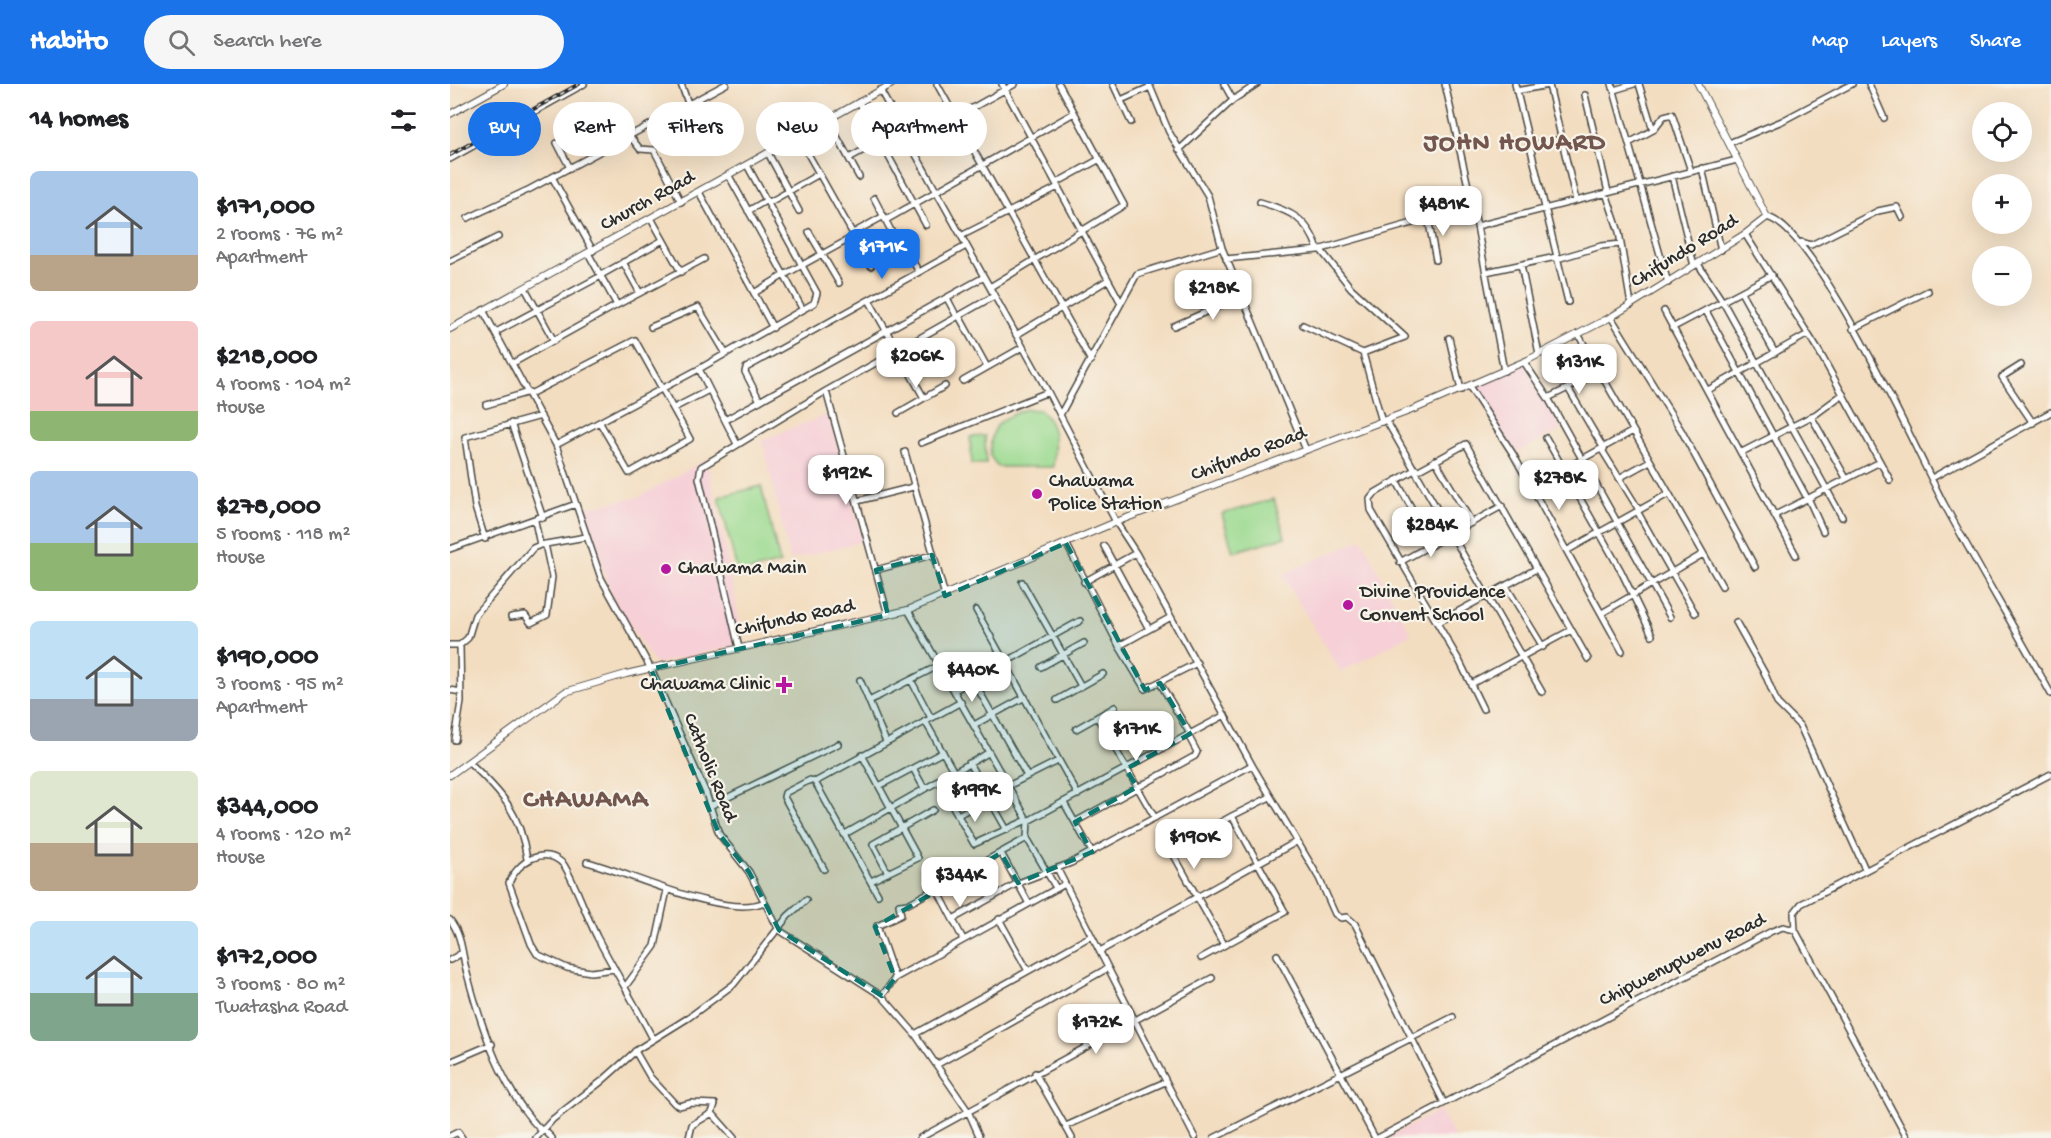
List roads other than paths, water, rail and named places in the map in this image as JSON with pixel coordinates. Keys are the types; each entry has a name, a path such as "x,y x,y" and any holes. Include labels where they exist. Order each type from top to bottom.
{"street":[{"path":"450,114 504,84"},
{"path":"450,159 584,84"},
{"path":"681,84 688,102"},
{"path":"690,102 726,84"},
{"name":"Church Road","path":"859,102 892,84"},
{"path":"937,84 948,102"},
{"path":"1002,84 1121,303"},
{"path":"984,102 1015,84"},
{"path":"990,287 1124,205 1059,84"},
{"path":"1113,84 1131,122"},
{"path":"1224,84 1233,100"},
{"path":"1179,150 1233,100 1257,84"},
{"path":"1445,84 1477,226 1504,371"},
{"path":"1634,84 1613,87 1668,283"},
{"path":"1639,84 1653,130"},
{"name":"Chifundo Road","path":"450,775 565,692 588,684 908,610 1116,522 1461,390 1524,362 1611,317 1721,250 1767,218 1698,84"},
{"path":"1729,143 1782,121 1852,84"},
{"path":"1869,84 1884,118"},
{"path":"1568,302 1516,87 1549,85 1576,201"},
{"path":"1121,100 1149,86 1179,150 1208,196 1226,259 1306,450"},
{"path":"880,90 887,102"},
{"path":"1585,95 1621,244 1630,305"},
{"path":"754,294 802,264 1074,113"},
{"path":"1629,143 1653,130 1662,118 1672,114 1691,171"},
{"path":"1529,146 1562,139"},
{"path":"839,140 859,177"},
{"path":"635,143 640,149 654,150 681,202"},
{"path":"564,156 570,168"},
{"path":"468,218 591,156"},
{"name":"Church Road","path":"450,329 763,156"},
{"path":"770,156 799,211"},
{"path":"809,156 870,266"},
{"path":"849,158 853,156"},
{"path":"888,156 926,225"},
{"path":"917,156 1048,392 1116,522 1172,617 1270,797 1319,878 1335,914 1341,918 1347,917 1355,924 1444,1103"},
{"path":"979,156 1008,213 1091,361"},
{"path":"961,236 1008,213 1100,159"},
{"path":"1477,226 1737,160"},
{"path":"556,445 773,328 817,298 802,264 747,165"},
{"path":"1702,168 1721,250"},
{"path":"748,211 819,174"},
{"path":"729,176 802,310"},
{"path":"1672,176 1696,265 1723,302 1842,517"},
{"path":"552,177 617,305"},
{"path":"699,192 773,328"},
{"path":"874,198 900,248 907,252 919,272"},
{"path":"1260,202 1289,210 1299,217 1314,236 1319,250 1351,288 1405,337 1363,353 1303,325"},
{"path":"1226,259 1319,250 1472,206"},
{"path":"1800,242 1811,245 1878,211 1898,207 1902,217"},
{"path":"651,218 681,272"},
{"path":"1428,218 1436,260"},
{"path":"1767,218 1786,227 1800,242 1853,329 1909,428 1932,478 2051,694"},
{"path":"809,232 839,283"},
{"path":"1745,234 1808,334 1890,480"},
{"path":"450,261 498,237"},
{"path":"496,332 663,240"},
{"path":"1486,272 1601,246 1621,244"},
{"path":"760,401 745,372 746,368 966,246"},
{"path":"1060,415 1137,274 1222,248"},
{"path":"513,363 704,259"},
{"path":"623,262 640,293"},
{"path":"1521,265 1539,354"},
{"path":"1672,328 1772,275"},
{"path":"725,420 984,277"},
{"path":"1016,334 1108,280"},
{"path":"525,288 554,341"},
{"path":"1853,329 1928,291"},
{"path":"1741,292 1775,353"},
{"path":"739,648 699,478 705,464 826,391 994,296"},
{"path":"1174,326 1242,296"},
{"path":"947,298 987,367"},
{"path":"869,300 924,398"},
{"path":"651,327 698,307 726,354"},
{"name":"Catholic Road","path":"483,310 556,445 586,537 612,601 651,669 720,834 749,872 779,930 882,996 915,1034 938,1064 968,1111 980,1138"},
{"path":"1664,311 1797,555"},
{"path":"1706,311 1823,531"},
{"path":"1611,317 1681,430 1755,567"},
{"path":"1578,334 1722,586"},
{"path":"1708,390 1808,334"},
{"path":"1449,338 1461,390"},
{"path":"486,405 529,393 631,340 637,342 689,440 629,473 600,423"},
{"path":"963,381 1023,346"},
{"path":"1363,353 1384,421 1416,470 1542,692"},
{"path":"907,370 934,357"},
{"path":"1524,362 1548,398 1670,617"},
{"path":"2021,365 2002,377 2032,423"},
{"path":"699,369 737,444"},
{"path":"1548,398 1600,372"},
{"path":"1469,386 1505,440 1622,651"},
{"path":"898,413 945,387"},
{"path":"1568,388 1695,613"},
{"path":"674,408 709,390"},
{"path":"826,391 888,615"},
{"path":"921,443 1048,392"},
{"path":"1742,452 1811,416 1843,394"},
{"path":"1932,478 2051,412"},
{"path":"485,539 475,507 464,440 468,435 541,416"},
{"path":"1811,416 1846,478"},
{"path":"511,423 543,518"},
{"path":"1532,487 1583,461 1633,431"},
{"path":"1546,438 1652,635"},
{"path":"1483,709 1370,505 1375,493 1466,444 1588,659"},
{"path":"905,452 945,596"},
{"path":"1435,460 1472,523"},
{"path":"1619,478 1650,461"},
{"path":"1775,515 1880,462"},
{"path":"1396,480 1432,545"},
{"path":"857,501 913,487"},
{"path":"1568,550 1668,494"},
{"path":"450,549 485,539 576,504"},
{"path":"1400,562 1502,506"},
{"path":"512,616 525,615 531,623 547,615 552,577 535,521"},
{"path":"450,645 460,645 468,638 475,615 523,558 542,544 586,537"},
{"path":"1066,543 1083,582 1144,688 1160,683 1197,663"},
{"path":"1104,546 1149,629"},
{"path":"1083,582 1136,553"},
{"path":"1602,613 1703,554"},
{"path":"876,570 932,555"},
{"path":"1437,623 1536,569"},
{"path":"1022,582 1081,686"},
{"path":"1506,586 1543,647"},
{"path":"908,610 1027,820 1027,838 1048,870 1056,888"},
{"path":"976,610 1078,795"},
{"path":"1119,646 1172,617"},
{"path":"955,690 1080,621"},
{"path":"1736,622 1765,674 1777,703 1800,726 1865,869"},
{"path":"1471,684 1571,630"},
{"path":"1041,667 1084,643"},
{"path":"455,740 461,692 460,645"},
{"path":"869,701 940,665"},
{"path":"1057,700 1102,674"},
{"path":"860,680 886,742"},
{"path":"911,680 954,772"},
{"path":"973,680 1027,776"},
{"path":"1075,822 1195,756 1197,752 1189,735 1160,683"},
{"path":"450,690 461,692"},
{"path":"974,725 1025,697"},
{"path":"815,782 961,702"},
{"path":"1076,729 1115,706"},
{"path":"938,780 975,845 1064,803 1225,715"},
{"path":"1097,717 1155,818"},
{"path":"710,806 838,744"},
{"path":"879,786 943,752"},
{"path":"845,834 988,753"},
{"path":"862,755 918,858 871,881"},
{"path":"958,815 1007,786 1058,761"},
{"path":"469,762 492,784 511,807 521,828 527,859"},
{"path":"969,763 1006,830"},
{"path":"953,919 1018,883 1092,852 1252,765"},
{"path":"913,768 924,788"},
{"path":"1795,930 1793,919 1797,908 1865,869 2051,774"},
{"path":"824,869 784,794 810,780 815,782 878,895"},
{"path":"1224,945 1171,850 1270,797"},
{"path":"1064,803 1092,852"},
{"path":"888,873 873,844 901,826 933,810"},
{"path":"1201,958 1285,912 1232,816"},
{"path":"895,978 877,926 901,915 899,905 909,904 1027,838"},
{"path":"1100,951 1296,842"},
{"path":"1001,852 1028,902"},
{"path":"615,969 591,972 564,968 534,950 509,883 520,865 527,859 556,858 564,865 615,969 653,1039"},
{"path":"587,862 616,869 667,890 740,908 764,902"},
{"path":"1057,868 1063,885 1100,951 1195,1138"},
{"path":"882,996 895,978 1028,902 1063,885"},
{"path":"937,889 963,939"},
{"path":"625,987 655,945 667,890"},
{"path":"536,1138 542,1130 634,1051 708,1004 734,984 788,916 806,900"},
{"path":"999,919 1028,971"},
{"path":"450,920 460,936 470,986 512,1095 542,1130 552,1138"},
{"name":"Chipwenupwenu Road","path":"1376,1138 1783,927 1795,930 1907,1138"},
{"path":"915,1034 1090,936"},
{"path":"450,960 462,953"},
{"path":"1277,955 1376,1138"},
{"path":"938,1064 1108,968"},
{"path":"920,1138 1035,1074 1136,1022 1212,978"},
{"path":"1214,1138 1453,1017"},
{"path":"450,1062 492,1044"},
{"path":"634,1051 650,1077 677,1106 715,1104 711,1109 712,1113 734,1138"},
{"path":"1035,1074 1072,1138"},
{"path":"1066,1126 1165,1082"},
{"path":"689,1138 692,1125 712,1113"},
{"path":"450,1136 458,1132 462,1138"}],"railway":[{"path":"450,155 579,84"}],"place":[{"name":"Chawama Police Station","path":"1037,494"},
{"name":"Chawama Main","path":"666,569"},
{"name":"Divine Providence Convent School","path":"1348,605"},
{"name":"Chawama Clinic","path":"784,685"}],"district":[{"name":"JOHN HOWARD","path":"1515,144"},
{"name":"CHAWAMA","path":"586,801"}]}
